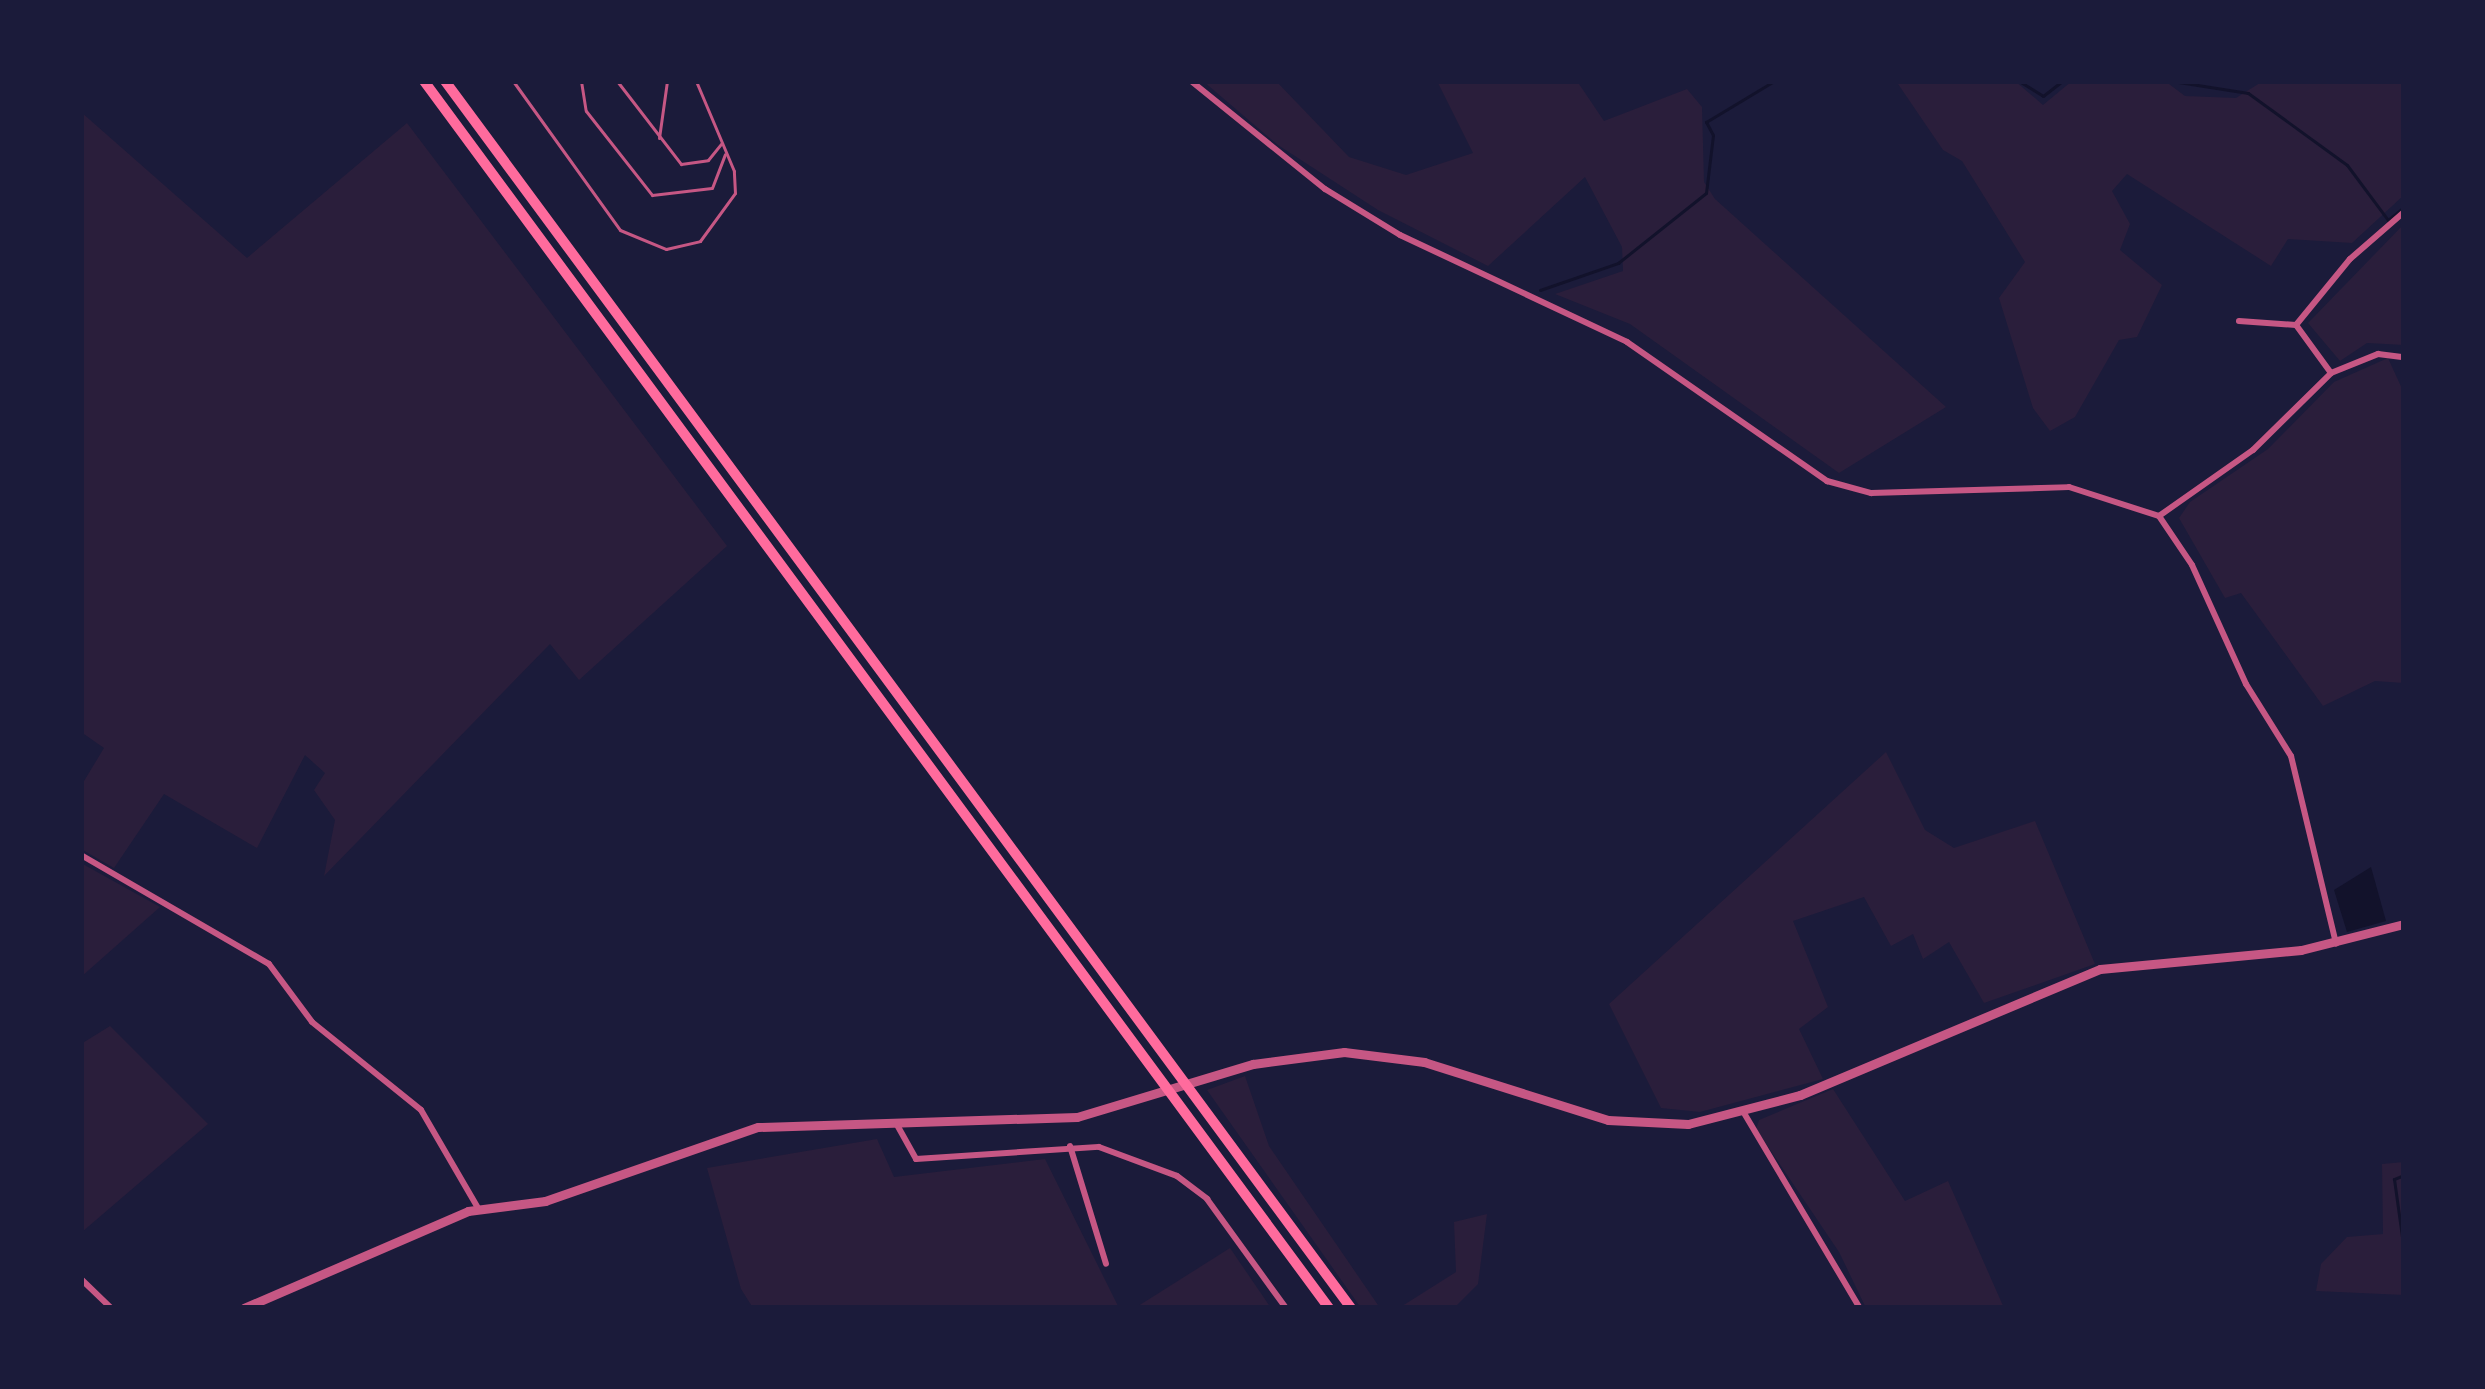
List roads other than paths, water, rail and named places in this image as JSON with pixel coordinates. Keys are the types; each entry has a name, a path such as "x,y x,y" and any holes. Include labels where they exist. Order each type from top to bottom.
{"highway":[{"path":"424,81 1329,1308"},
{"path":"445,81 1351,1308"}],"street":[{"path":"1191,81 1257,141 1343,200 1627,342 1827,481 1871,493 2069,488 2158,516 2192,565 2246,684 2290,756 2336,944"},
{"path":"2296,325 2350,259 2402,213"},
{"path":"2240,321 2296,325 2331,373"},
{"path":"2158,516 2253,450 2331,373 2378,354 2402,357"},
{"path":"81,855 269,964 312,1022 421,1110 478,1208"},
{"path":"244,1308 478,1208 544,1201 758,1127 1039,1121 1132,1104 1253,1064 1389,1055 1608,1120 1688,1124 1744,1113 2100,969 2336,944 2404,924"},
{"path":"1744,1113 1860,1308"},
{"path":"896,1121 908,1152 935,1162 1070,1146 1129,1156 1195,1186 1286,1308"},
{"path":"1070,1146 1106,1264"},
{"path":"81,1279 111,1308"}],"lane":[{"path":"513,81 620,230 650,247 685,247 714,230 735,194 726,149 696,81"},
{"path":"581,81 586,111 652,195 712,188 726,149"},
{"path":"617,81 659,142 681,164 708,160 722,140"},
{"path":"659,142 667,81"}],"waterway":[{"path":"1540,290 1618,263 1706,193 1713,135 1706,122 1774,81"},
{"path":"2019,81 2043,96 2062,81"},
{"path":"2172,81 2248,93 2347,165 2388,220 2404,207"},
{"path":"2404,186 2404,202"},
{"path":"2404,1175 2394,1179 2404,1251"}]}
